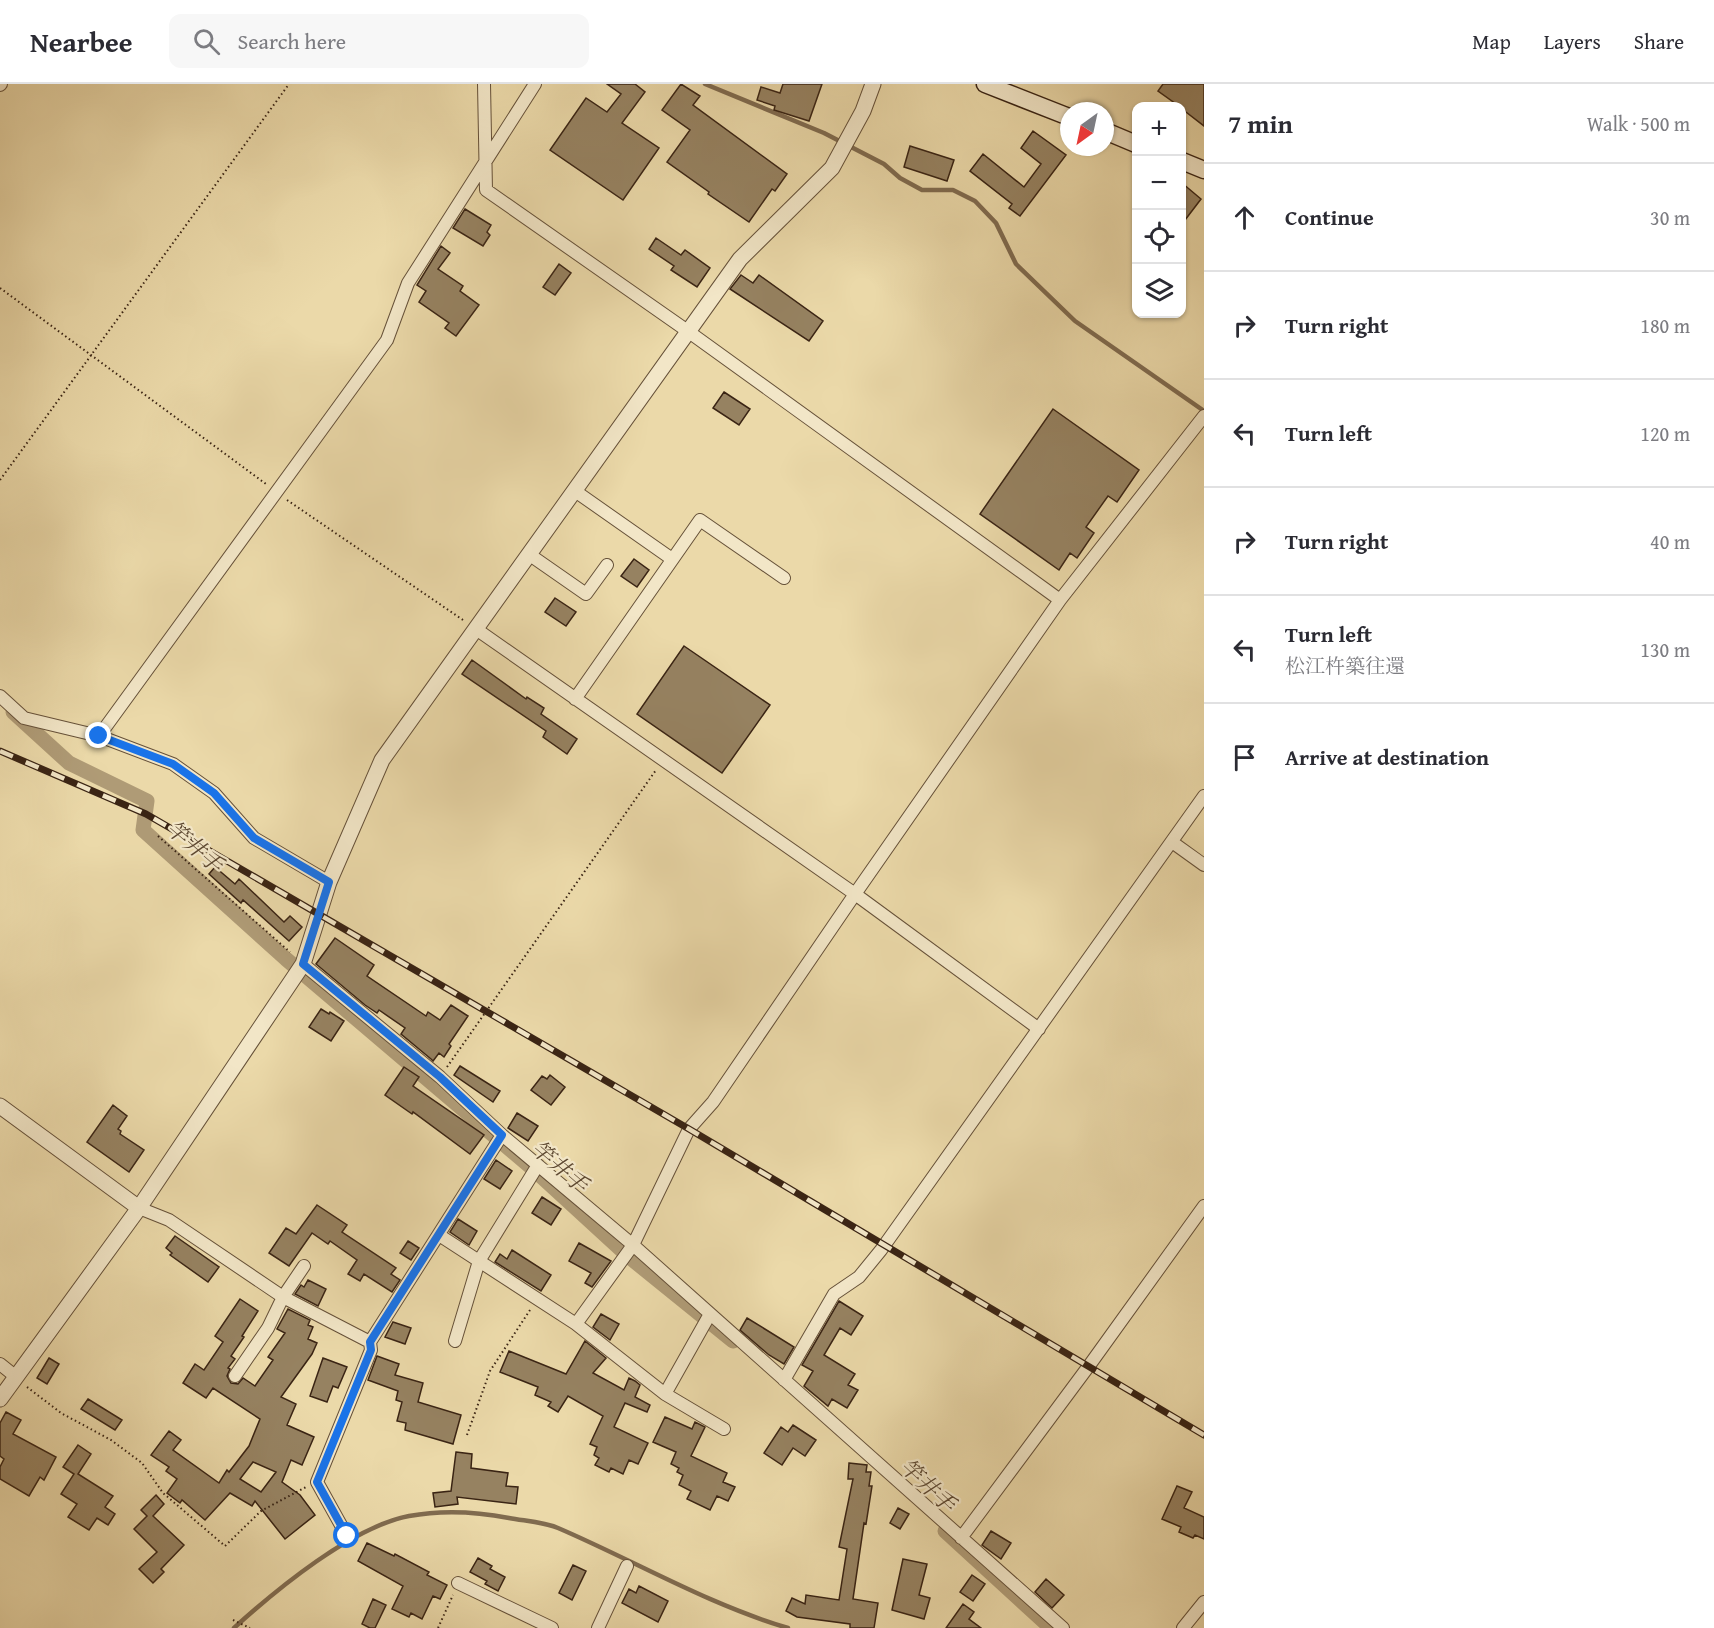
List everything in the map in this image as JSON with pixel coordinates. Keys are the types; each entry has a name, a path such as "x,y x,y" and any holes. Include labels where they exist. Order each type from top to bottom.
{"main road":[{"path":"985,84 1060,113"},
{"path":"1114,135 1132,142"},
{"path":"1186,163 1204,170"}],"street":[{"path":"484,84 486,190 689,332 1060,600"},
{"path":"99,736 387,340 408,283 535,84"},
{"path":"0,1399 139,1208 303,964 329,882 382,760 740,260 832,168 863,111 873,84"},
{"path":"576,1324 633,1245 689,1129 713,1102 1060,600 1204,417"},
{"path":"575,490 672,559"},
{"path":"575,699 700,520 784,578"},
{"path":"530,555 586,594 607,565"},
{"path":"476,629 855,894 1040,1029"},
{"path":"0,696 24,718 99,736 173,764 214,793 254,838 329,882"},
{"path":"784,1380 834,1294 859,1278 881,1250 1204,796"},
{"path":"1172,842 1204,865"},
{"path":"303,964 440,1077 502,1135 633,1245 1063,1628"},
{"path":"0,1106 139,1208 169,1220 283,1297 370,1342"},
{"path":"347,1536 317,1482 371,1350 370,1342 502,1135"},
{"path":"454,1341 479,1261 538,1165"},
{"path":"961,1538 1204,1206"},
{"path":"439,1234 576,1324 664,1394 724,1429"},
{"path":"235,1376 268,1328 283,1297 304,1266"},
{"path":"664,1394 710,1314"},
{"path":"0,1364 15,1376"},
{"path":"598,1628 627,1566"},
{"path":"458,1583 552,1628"},
{"path":"1183,1628 1204,1602"}],"path":[{"path":"0,480 289,84"},
{"path":"0,288 277,493 476,629"},
{"path":"440,1077 663,760"},
{"path":"158,836 303,964"},
{"path":"466,1435 490,1371 537,1299"},
{"path":"15,1376 34,1394 61,1413 111,1440 142,1463 163,1493 225,1546 261,1510 317,1482"},
{"path":"438,1628 458,1583"},
{"path":"233,1620 250,1628"}],"building":[{"path":"607,84 635,84 645,92 622,123 659,148 623,200 550,150 586,98 607,112 621,94"},
{"path":"681,84 700,96 693,105 787,174 775,191 772,189 749,222 667,162 690,130 662,110"},
{"path":"783,84 822,84 809,121 774,110 775,106 757,100 761,87 780,93"},
{"path":"1163,84 1204,84 1204,126 1186,112 1186,102 1173,102 1158,91"},
{"path":"1033,131 1060,151 1060,156 1065,156 1020,216 1009,208 1012,204 970,171 983,154 1024,187 1041,164 1021,148"},
{"path":"910,146 954,160 947,181 904,167"},
{"path":"1186,186 1201,199 1186,219"},
{"path":"465,209 491,225 487,232 490,235 483,246 453,228"},
{"path":"656,238 681,255 685,250 710,268 697,287 671,270 674,266 649,249"},
{"path":"441,246 450,253 438,269 463,286 460,291 479,305 456,336 445,328 449,323 419,302 426,291 417,285"},
{"path":"559,264 571,273 555,295 543,287"},
{"path":"741,275 753,283 759,275 823,321 809,341 730,289"},
{"path":"724,392 750,409 739,425 713,408"},
{"path":"1053,409 1139,470 1117,502 1108,496 1086,527 1094,533 1077,558 1070,553 1059,570 980,514"},
{"path":"634,559 649,570 637,587 621,576"},
{"path":"555,598 576,612 566,626 545,612"},
{"path":"684,646 770,705 722,773 637,714"},
{"path":"472,660 526,699 527,697 544,708 541,714 577,739 567,754 543,737 546,731 462,674"},
{"path":"215,867 235,884 239,879 284,922 290,916 302,927 289,941 243,900 241,903 209,874"},
{"path":"335,938 374,965 367,976 426,1016 428,1012 440,1020 451,1005 468,1016 449,1044 451,1046 444,1057 439,1053 433,1061 401,1034 405,1028 379,1010 377,1013 365,1005 316,964"},
{"path":"321,1009 344,1021 331,1041 309,1027"},
{"path":"460,1066 500,1091 493,1102 454,1075"},
{"path":"404,1067 419,1077 413,1086 484,1135 470,1154 413,1112 412,1114 385,1095"},
{"path":"550,1075 565,1087 551,1105 531,1090 542,1076 547,1079"},
{"path":"113,1105 127,1116 118,1129 121,1131 120,1134 144,1150 129,1172 87,1142"},
{"path":"517,1113 538,1126 528,1141 508,1128"},
{"path":"496,1160 512,1171 500,1189 484,1179"},
{"path":"542,1197 561,1209 551,1225 532,1213"},
{"path":"317,1205 347,1225 342,1232 396,1268 391,1274 400,1280 392,1292 364,1274 360,1281 348,1274 357,1260 330,1241 328,1244 312,1233 289,1266 269,1253 286,1228 296,1234"},
{"path":"458,1219 477,1231 469,1245 450,1232"},
{"path":"175,1236 219,1267 208,1282 170,1255 172,1253 166,1248"},
{"path":"408,1241 419,1248 411,1260 400,1253"},
{"path":"579,1243 611,1261 592,1287 585,1283 591,1273 569,1261"},
{"path":"512,1250 551,1275 541,1291 495,1262 500,1254 507,1259"},
{"path":"308,1280 326,1289 318,1306 295,1294 301,1285 304,1287"},
{"path":"240,1299 258,1311 231,1356 235,1359 228,1368 230,1369 227,1376 231,1383 238,1384 243,1378 255,1386 273,1360 268,1357 285,1333 277,1329 288,1309 310,1320 308,1325 313,1327 308,1339 317,1343 312,1354 281,1397 296,1404 287,1425 314,1437 302,1465 291,1460 282,1482 300,1495 315,1515 285,1539 255,1501 252,1506 230,1493 205,1520 182,1500 180,1503 167,1493 177,1479 166,1471 169,1467 151,1455 169,1431 181,1440 173,1450 219,1483 227,1470 229,1472 249,1446 260,1419 213,1388 206,1398 183,1383 195,1364 204,1370 223,1342 215,1336","holes":["253,1462 276,1472 261,1492 240,1479"]},
{"path":"839,1301 863,1316 851,1335 840,1328 824,1355 855,1374 848,1385 858,1390 847,1408 832,1399 828,1406 804,1386 813,1371 802,1365"},
{"path":"601,1314 619,1324 610,1340 593,1327"},
{"path":"747,1318 794,1347 784,1364 769,1355 740,1330"},
{"path":"393,1322 411,1328 405,1344 385,1337"},
{"path":"585,1341 606,1358 593,1373 624,1390 629,1378 635,1381 640,1385 635,1397 650,1405 647,1412 625,1403 614,1427 648,1443 638,1464 629,1460 623,1474 611,1468 609,1472 595,1465 599,1458 594,1455 597,1447 590,1444 603,1416 568,1396 558,1412 548,1406 551,1402 535,1395 538,1387 500,1372 509,1351 566,1374"},
{"path":"377,1356 399,1364 395,1375 423,1383 418,1402 461,1415 453,1444 405,1430 406,1423 397,1421 402,1402 396,1400 398,1391 368,1380"},
{"path":"49,1358 59,1364 47,1384 37,1378"},
{"path":"323,1358 347,1367 338,1388 333,1386 327,1402 310,1396"},
{"path":"88,1399 122,1420 115,1430 81,1409"},
{"path":"6,1412 21,1420 13,1434 56,1457 44,1480 40,1477 29,1496 0,1479 0,1467 4,1459 0,1456 0,1423"},
{"path":"665,1417 692,1429 695,1422 705,1427 691,1456 727,1473 723,1482 735,1487 728,1501 717,1496 710,1510 687,1499 691,1491 679,1485 683,1475 677,1472 679,1468 671,1464 676,1452 653,1442"},
{"path":"793,1425 816,1440 805,1456 793,1448 782,1465 764,1453 781,1427 788,1432"},
{"path":"78,1445 91,1454 78,1474 113,1496 105,1507 115,1514 108,1525 97,1518 89,1530 68,1517 77,1504 61,1494 74,1474 63,1467"},
{"path":"456,1452 472,1454 471,1468 508,1473 506,1486 518,1487 516,1504 457,1497 458,1504 435,1507 433,1493 451,1491"},
{"path":"849,1463 867,1465 866,1472 871,1472 869,1486 872,1486 853,1599 878,1603 874,1628 850,1628 850,1624 797,1617 786,1611 792,1598 805,1604 806,1595 839,1600 847,1549 839,1547 853,1479 848,1479"},
{"path":"1177,1486 1192,1492 1184,1508 1204,1517 1204,1539 1195,1535 1193,1538 1179,1532 1181,1527 1162,1519"},
{"path":"156,1495 164,1504 153,1516 184,1545 161,1569 164,1572 153,1583 139,1569 157,1552 134,1529 147,1516 141,1510"},
{"path":"898,1508 909,1514 900,1529 890,1523"},
{"path":"991,1531 1011,1543 1001,1559 982,1545"},
{"path":"367,1543 394,1556 395,1554 429,1572 427,1575 447,1585 440,1599 433,1596 422,1619 411,1613 409,1617 392,1609 403,1586 358,1561"},
{"path":"478,1558 492,1566 490,1569 505,1577 498,1591 485,1584 487,1581 470,1572"},
{"path":"903,1559 927,1564 919,1595 930,1598 924,1619 892,1610"},
{"path":"573,1565 586,1571 572,1600 559,1593"},
{"path":"972,1575 985,1584 973,1601 960,1592"},
{"path":"1046,1579 1064,1595 1052,1608 1035,1592"},
{"path":"639,1586 668,1601 658,1622 622,1603 629,1589 636,1593"},
{"path":"373,1599 386,1605 375,1628 370,1628 362,1624"},
{"path":"963,1604 974,1612 969,1619 981,1628 946,1628"}],"waterway":[{"path":"705,84 824,133 884,164 900,178 922,190 953,190 975,201 996,223 1016,264 1075,321 1204,411"},
{"name":"竿井手","path":"13,712 69,763 147,801 143,830 286,959 532,1168 628,1256 733,1341"},
{"path":"234,1628 293,1578 340,1546 387,1522 409,1516 447,1512 485,1514 553,1526 700,1595 788,1628"},
{"name":"竿井手","path":"945,1531 1051,1628"}],"railway":[{"path":"0,751 146,814 689,1129 1204,1435"}],"route":[{"path":"99,736 173,764 214,793 254,838 329,882 303,964 440,1077 502,1135 370,1342 371,1350 317,1482 347,1536"}]}
